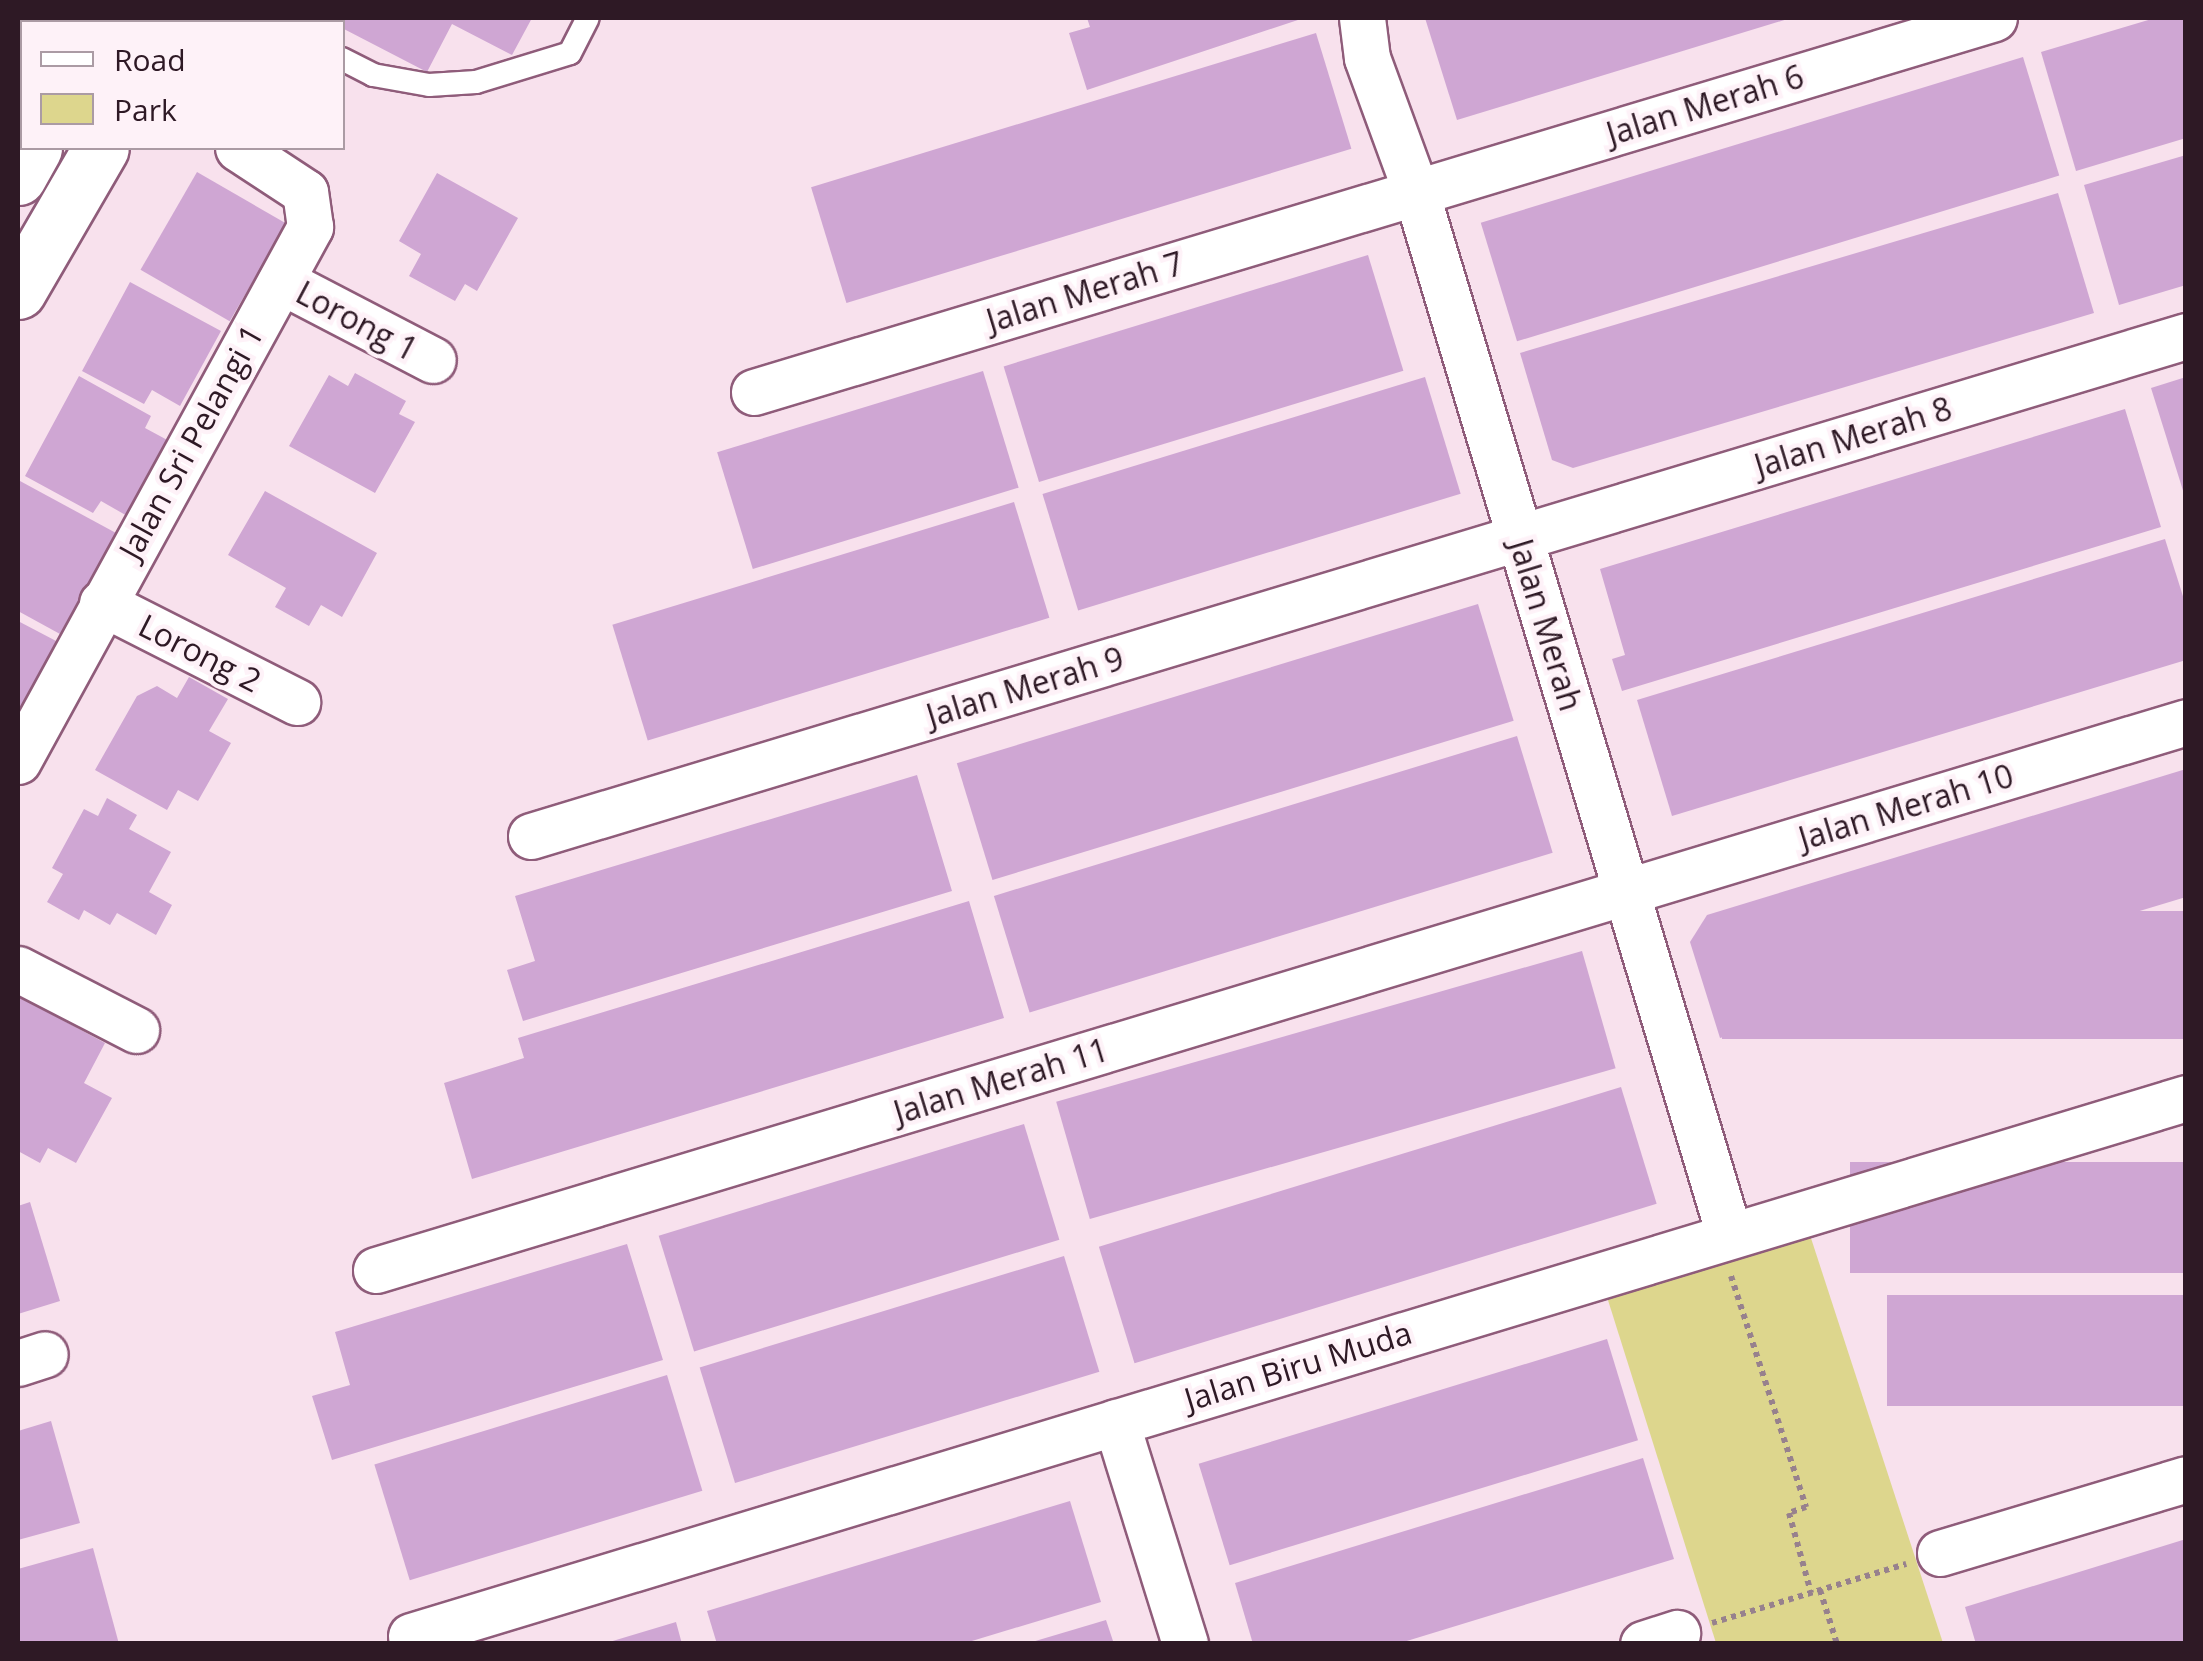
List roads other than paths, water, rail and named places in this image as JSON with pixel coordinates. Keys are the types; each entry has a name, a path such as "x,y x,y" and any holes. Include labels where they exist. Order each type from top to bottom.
{"main road":[{"path":"18,177 33,150"},
{"path":"18,247 72,150"},
{"path":"18,292 99,150"}],"street":[{"name":"Jalan Merah","path":"1362,18 1367,58 1416,192 1626,892 1724,1235"},
{"name":"Jalan Merah 6","path":"1416,192 1994,18"},
{"name":"Jalan Sri Pelangi 1","path":"18,761 310,228 310,202 296,183 241,150"},
{"name":"Jalan Merah 7","path":"754,392 1416,192"},
{"name":"Lorong 1","path":"281,281 433,360"},
{"name":"Jalan Merah 8","path":"1520,537 2186,336"},
{"name":"Jalan Merah 9","path":"531,836 1520,537"},
{"name":"Lorong 2","path":"102,603 298,702"},
{"name":"Jalan Merah 10","path":"1626,892 2186,722"},
{"name":"Jalan Merah 11","path":"376,1270 1626,892"},
{"path":"18,969 136,1030"},
{"name":"Jalan Biru Muda","path":"411,1636 2186,1098"},
{"path":"1116,1422 1185,1644"},
{"path":"1940,1554 2186,1479"}],"lane":[{"path":"345,61 373,75 430,85 476,82 570,53 588,18"}]}
